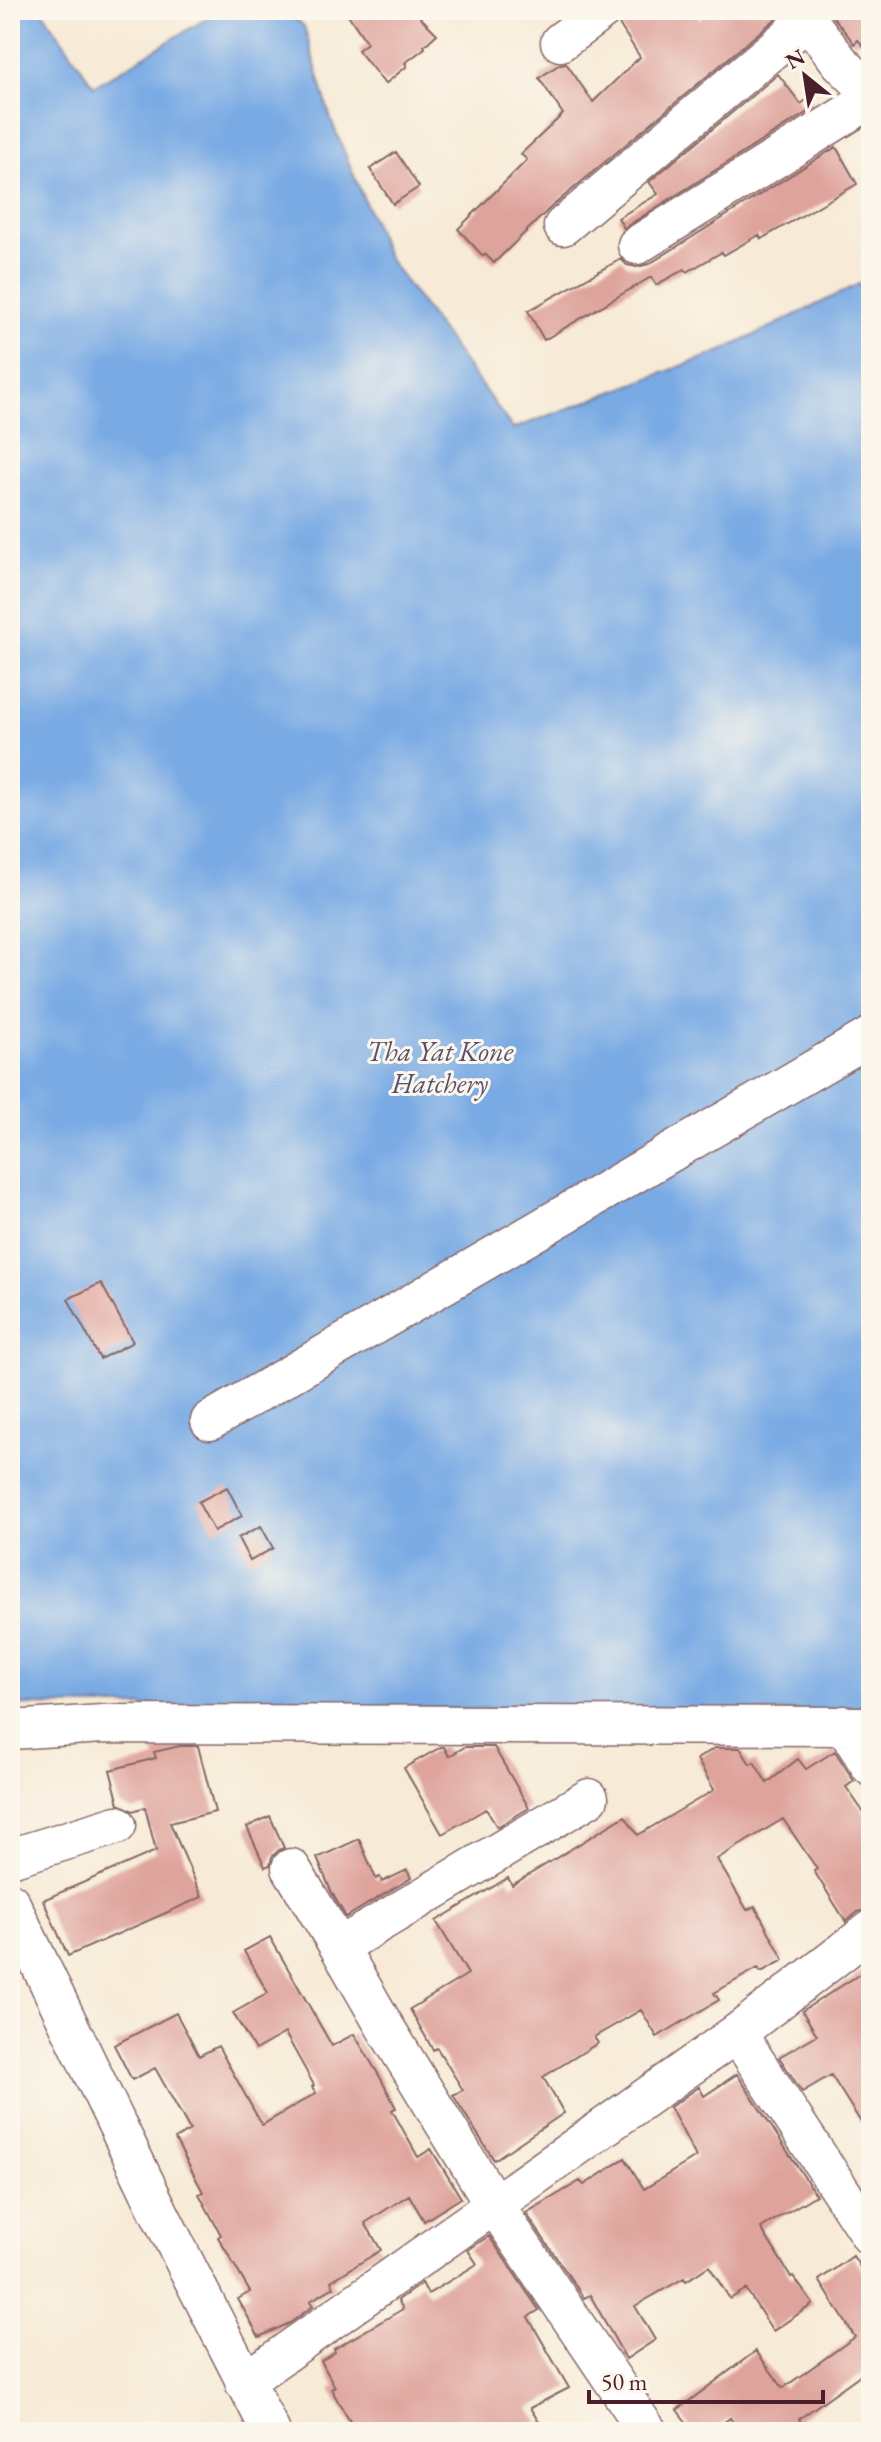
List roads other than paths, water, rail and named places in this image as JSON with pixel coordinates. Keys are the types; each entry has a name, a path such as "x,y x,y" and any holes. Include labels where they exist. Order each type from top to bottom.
{"street":[{"path":"560,42 603,10"},
{"path":"563,226 804,15 871,96 637,245"},
{"path":"210,1421 871,1036"},
{"path":"10,1730 103,1724 858,1726 871,1767"},
{"path":"339,1947 589,1798"},
{"path":"10,1858 117,1825"},
{"path":"291,1868 495,2206 648,2432"},
{"path":"10,1902 112,2118 271,2432"},
{"path":"244,2382 737,2033 871,1930"},
{"path":"737,2033 871,2237"}],"water":[{"name":"Tha Yat Kone Hatchery","path":"10,10 42,10 94,86 221,10 283,10 304,26 331,120 388,258 513,429 722,351 871,278 871,1713 10,1705"}]}
